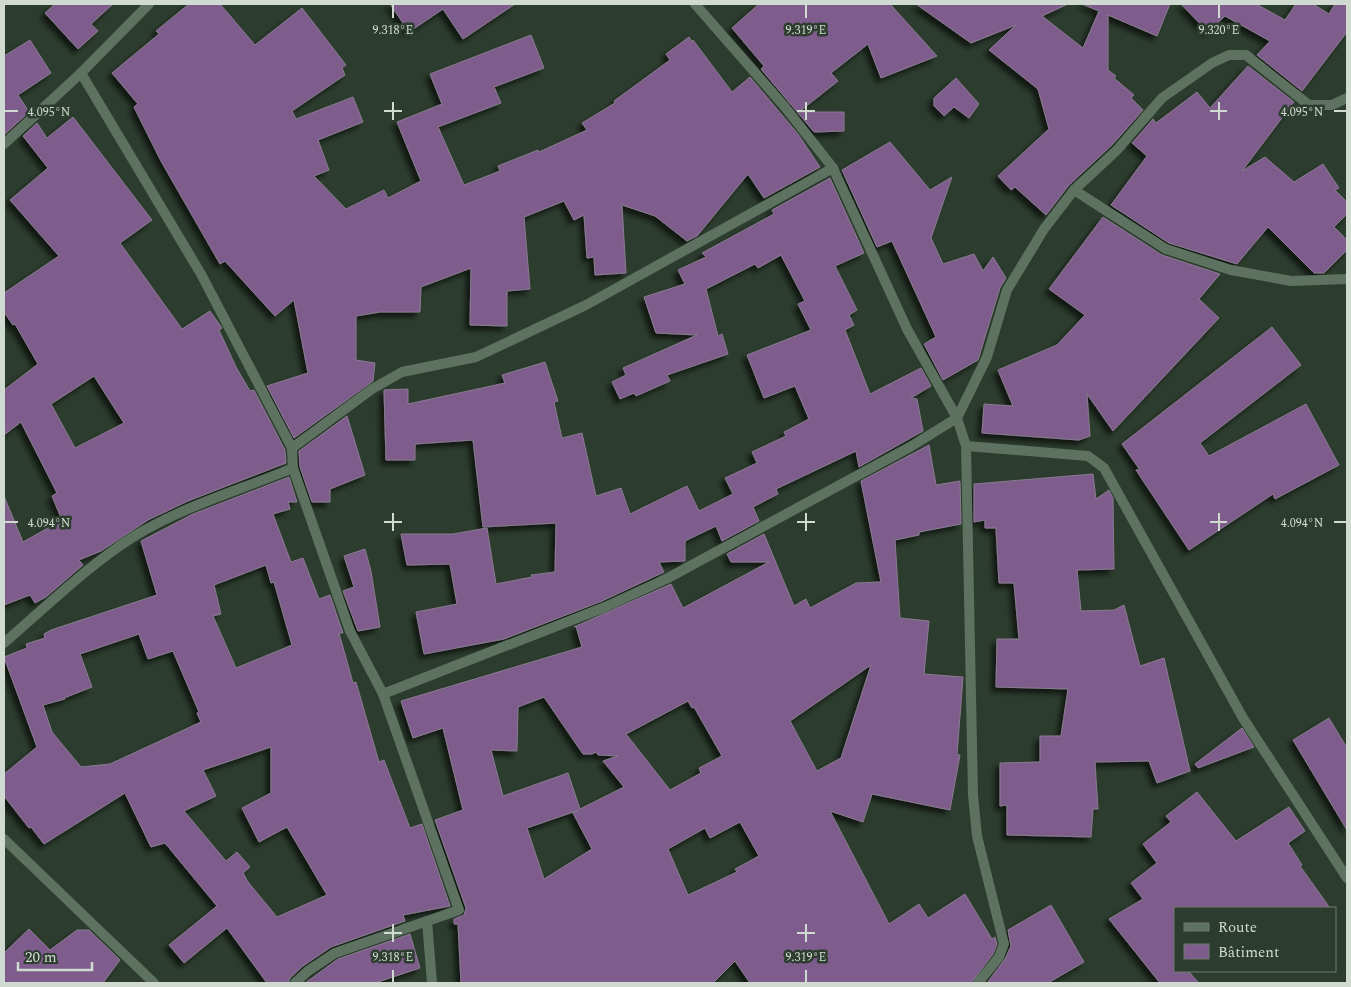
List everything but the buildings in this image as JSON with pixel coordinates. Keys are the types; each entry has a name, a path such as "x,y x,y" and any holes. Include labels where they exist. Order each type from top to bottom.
{"street":[{"path":"4,144 81,73 149,4"},
{"path":"701,5 833,168 907,329 957,418 966,446 973,795 977,836 1004,944 999,958 978,983"},
{"path":"383,694 605,607 668,578 910,447 957,418 987,357 1007,290 1044,229 1074,190 1117,150 1162,98 1212,63 1229,55 1246,54 1309,106 1332,105 1347,98"},
{"path":"81,73 201,274 292,448 293,468 350,631 383,694 459,910 334,953 308,971 295,983"},
{"path":"292,448 372,390 402,372 476,357 586,305 833,168"},
{"path":"1074,190 1166,249 1222,267 1291,280 1347,279"},
{"path":"966,446 1088,456 1104,468 1243,718 1346,874"},
{"path":"4,643 92,567 134,537 174,516 293,468"},
{"path":"4,839 154,983"},
{"path":"427,921 432,983"}]}
